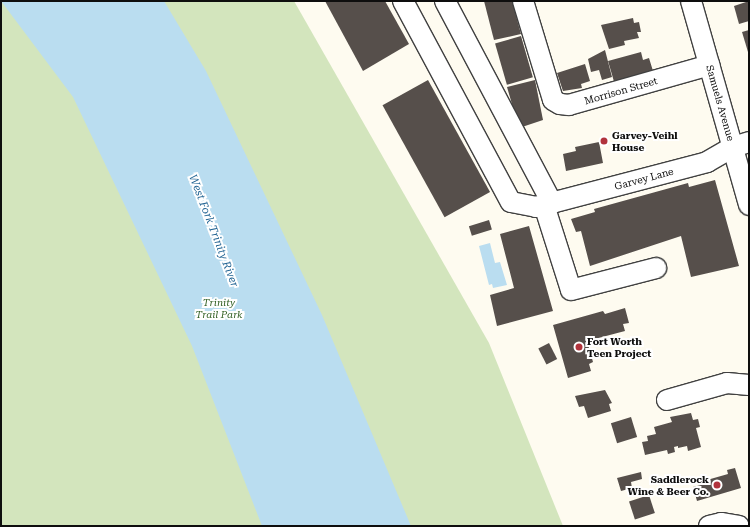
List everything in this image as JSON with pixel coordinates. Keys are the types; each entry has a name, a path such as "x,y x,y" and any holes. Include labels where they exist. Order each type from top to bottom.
{"street":[{"name":"Garvey Lane","path":"403,1 511,202 536,208 707,162 741,145"},
{"path":"445,1 548,204 571,290 656,268"},
{"name":"Morrison Street","path":"523,1 553,100 560,104 569,105 709,65"},
{"name":"Samuels Avenue","path":"691,1 709,65 741,145 749,205"},
{"path":"667,400 728,383 749,385"},
{"path":"709,526 721,523 740,526"}],"green space":[{"name":"Trinity Trail Park","path":"1,1 294,1 489,343 563,526 1,526"}],"water":[{"name":"West Fork Trinity River","path":"1,1 164,1 206,71 322,315 411,526 262,526 192,346 73,97"},
{"path":"490,243 495,263 500,262 507,285 493,288 492,284 489,285 479,246"}],"building":[{"path":"325,1 385,1 409,44 363,71"},
{"path":"484,1 512,1 521,34 494,40"},
{"path":"749,1 749,21 739,24 734,6"},
{"path":"633,18 634,23 639,22 641,32 637,32 639,38 624,41 625,45 609,49 601,25"},
{"path":"749,30 749,51 748,52 742,32"},
{"path":"521,36 533,77 507,85 495,43"},
{"path":"605,50 612,77 602,80 599,70 591,72 588,59"},
{"path":"641,52 643,60 649,58 653,71 615,85 608,61"},
{"path":"585,64 590,81 581,84 582,88 563,91 557,73"},
{"path":"428,80 490,192 445,217 383,105"},
{"path":"535,80 543,120 519,128 507,87"},
{"path":"599,142 603,163 566,171 563,154 576,151 575,147"},
{"path":"715,180 739,266 691,277 681,236 590,266 581,231 576,232 571,219 595,212 594,209 688,183 689,187"},
{"path":"489,220 492,230 472,236 469,226"},
{"path":"529,226 553,311 497,326 490,295 514,288 500,234"},
{"path":"625,308 629,323 623,324 625,331 587,341 593,362 589,364 591,371 568,378 553,325 603,311 605,314"},
{"path":"549,343 557,359 546,364 538,348"},
{"path":"605,390 612,403 609,404 611,411 588,418 584,406 579,407 575,396"},
{"path":"691,413 693,420 698,419 700,427 696,428 701,447 688,451 687,446 678,448 678,446 674,447 675,452 668,454 667,450 645,455 642,442 648,441 647,436 656,434 654,427 672,422 670,417"},
{"path":"631,417 637,437 617,443 611,423"},
{"path":"735,468 741,488 697,501 693,487 701,485 700,482 728,474 727,470"},
{"path":"641,472 642,479 631,482 632,488 621,491 617,478"},
{"path":"649,495 655,513 635,520 629,501"}],"place":[{"name":"Garvey-Veihl House","path":"604,141"},
{"name":"Fort Worth Teen Project","path":"579,347"},
{"name":"Saddlerock Wine & Beer Co.","path":"717,485"}]}
